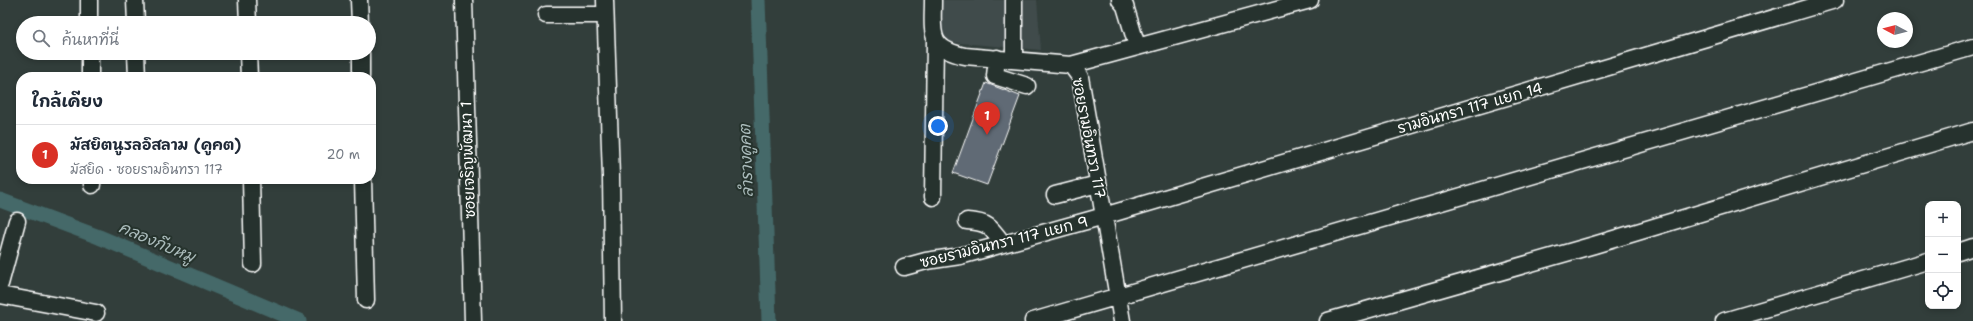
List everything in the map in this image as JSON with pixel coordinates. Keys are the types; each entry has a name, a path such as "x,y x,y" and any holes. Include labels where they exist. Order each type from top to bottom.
{"street":[{"path":"89,0 89,16"},
{"path":"135,0 136,16"},
{"path":"247,0 248,16"},
{"path":"359,0 360,16"},
{"name":"ซอยเจริญพัฒนา 1","path":"464,0 473,321"},
{"path":"933,0 935,40 933,197"},
{"path":"1014,0 1014,59"},
{"path":"1120,0 1125,6 1137,46"},
{"path":"1071,65 1310,0"},
{"name":"รามอินทรา 117 แยก 14","path":"1104,216 1835,0"},
{"path":"546,15 605,7 611,169 614,321"},
{"name":"ซอยรามอินทรา 117","path":"935,40 943,49 952,53 1071,65 1080,76 1098,184 1120,296 1122,321"},
{"path":"1032,321 1973,47"},
{"path":"997,58 995,76 1027,86"},
{"path":"90,60 90,72"},
{"path":"136,60 136,72"},
{"path":"248,60 249,72"},
{"path":"361,60 361,72"},
{"path":"1328,321 1594,244 1973,131"},
{"path":"251,184 253,264"},
{"path":"363,184 366,300"},
{"path":"1055,195 1098,184"},
{"name":"ซอยรามอินทรา 117 แยก 9","path":"904,267 926,261 960,256 1104,216"},
{"path":"0,284 17,221"},
{"path":"967,221 987,224 1003,244"},
{"path":"1961,251 1973,247"},
{"path":"1724,321 1925,262"},
{"path":"0,295 96,313"}],"shaded area":[{"path":"941,0 1037,0 1041,50 950,42 941,33"}],"building":[{"path":"986,83 1020,96 987,185 953,173"}],"waterway":[{"name":"ลำรางคูคต","path":"758,0 769,321"},
{"name":"คลองกีบหมู","path":"0,200 99,237 299,321"}],"place":[{"name":"มัสยิตนูรลอิสลาม (คูคต)","path":"987,135"}]}
